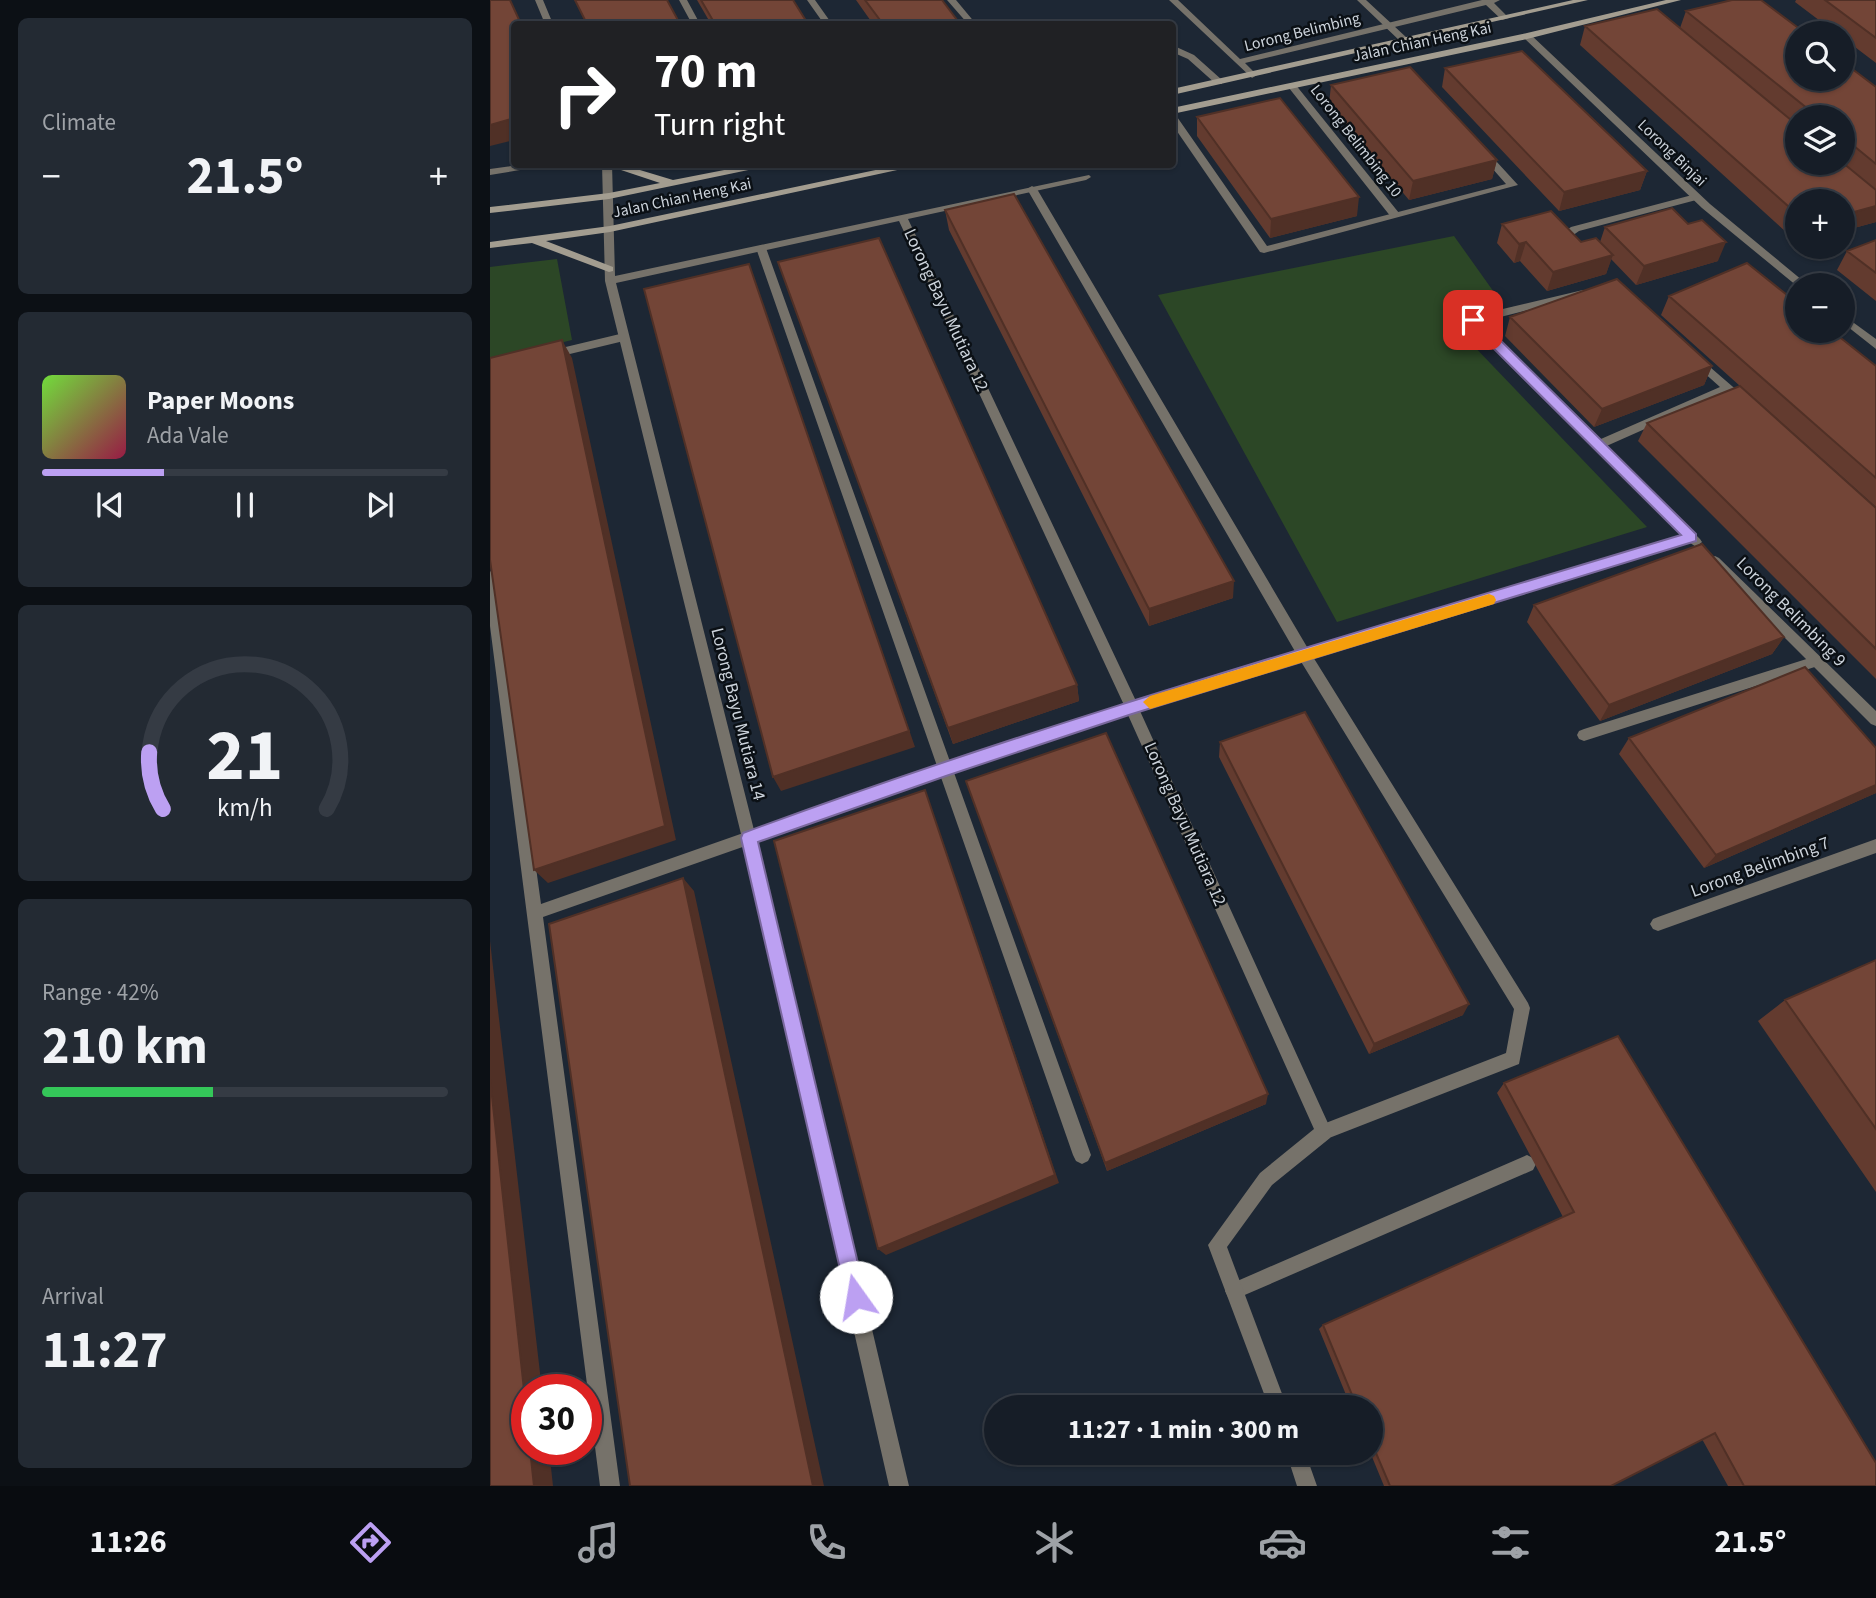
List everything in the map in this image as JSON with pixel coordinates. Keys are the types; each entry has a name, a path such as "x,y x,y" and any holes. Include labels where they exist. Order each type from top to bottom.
{"main road":[{"name":"Jalan Chian Heng Kai","path":"1176,91 1584,0"},
{"name":"Jalan Chian Heng Kai","path":"1176,113 1677,0"},
{"path":"621,168 675,184"},
{"name":"Jalan Chian Heng Kai","path":"490,210 609,196 753,168"},
{"name":"Jalan Chian Heng Kai","path":"490,245 610,229 901,168"},
{"path":"535,240 609,275"}],"street":[{"path":"539,0 548,21"},
{"path":"683,0 694,21"},
{"path":"811,0 826,21"},
{"path":"951,0 969,21"},
{"path":"1173,0 1252,75"},
{"path":"1361,0 1404,40"},
{"path":"1490,1 1505,18"},
{"name":"Lorong Belimbing","path":"1238,62 1490,1"},
{"path":"1642,8 1653,17"},
{"name":"Lorong Binjai","path":"1527,36 1696,197 1788,273"},
{"path":"1176,50 1191,57 1219,82"},
{"path":"1401,63 1410,73"},
{"name":"Lorong Belimbing 10","path":"1292,86 1395,215"},
{"path":"1176,120 1264,250 1513,185 1476,144"},
{"path":"490,172 520,168"},
{"name":"Lorong Bayu Mutiara 14","path":"607,168 609,275 749,838 899,1486"},
{"path":"609,275 761,248 1086,177"},
{"path":"1032,189 1305,656 1522,1008 1513,1058 1324,1132 1266,1179 1217,1245 1273,1395"},
{"path":"1573,250 1563,237 1575,229 1696,197"},
{"name":"Lorong Bayu Mutiara 12","path":"902,218 1132,708 1324,1132"},
{"path":"761,248 1082,1155"},
{"name":"Lorong Belimbing 9","path":"1601,289 1473,320 1876,720"},
{"path":"1855,328 1876,345"},
{"path":"530,360 624,337"},
{"path":"1687,352 1758,415"},
{"path":"1598,445 1728,388"},
{"path":"534,913 946,769 1132,708 1691,537"},
{"path":"490,576 610,1486"},
{"path":"1584,735 1816,661"},
{"name":"Lorong Belimbing 7","path":"1658,925 1876,846"},
{"path":"1234,1291 1527,1164"},
{"path":"1300,1465 1307,1486"}],"green space":[{"path":"1454,236 1496,295 1446,317 1647,527 1337,622 1158,295"},
{"path":"557,259 572,340 490,360 490,267"}],"building":[{"path":"490,0 510,0 520,21 511,21 511,119 490,125"},
{"path":"575,0 667,0 678,21 586,21"},
{"path":"701,0 793,0 806,21 713,21"},
{"path":"865,0 942,0 958,21 881,21"},
{"path":"1732,0 1761,0 1789,21 1785,21 1785,90 1686,11"},
{"path":"1825,0 1876,0 1876,38"},
{"path":"1657,9 1785,115 1785,175 1855,175 1855,173 1876,190 1876,206 1855,212 1855,189 1785,189 1785,203 1585,26"},
{"path":"1522,51 1647,171 1564,192 1445,68"},
{"path":"1410,67 1497,160 1413,181 1331,85"},
{"path":"1855,71 1876,87 1876,164 1855,147 1855,105 1803,105 1786,91 1855,91"},
{"path":"1280,98 1359,197 1271,219 1197,117"},
{"path":"1014,194 1234,581 1149,609 945,210"},
{"path":"1672,208 1688,224 1702,220 1726,242 1644,266 1605,227"},
{"path":"1551,211 1581,242 1596,238 1613,255 1553,272 1526,242 1519,244 1502,224"},
{"path":"879,238 1077,685 948,728 778,262"},
{"path":"1876,240 1876,273 1855,257 1855,248"},
{"path":"1747,263 1785,293 1785,343 1847,343 1876,366 1876,478 1669,296"},
{"path":"749,264 909,731 773,777 644,289"},
{"path":"1617,279 1712,366 1602,409 1510,317"},
{"path":"562,340 665,826 534,870 490,560 490,358"},
{"path":"1740,386 1876,508 1876,649 1647,423"},
{"path":"1702,544 1784,637 1609,705 1534,605"},
{"path":"1805,667 1876,748 1876,785 1716,855 1629,738"},
{"path":"1305,712 1469,1004 1374,1044 1220,742"},
{"path":"1106,733 1268,1094 1105,1163 966,781"},
{"path":"925,790 1055,1175 878,1249 774,841"},
{"path":"683,878 813,1486 630,1486 549,924"},
{"path":"1876,960 1876,1129 1785,1000"},
{"path":"1618,1036 1876,1463 1876,1486 1744,1486 1715,1433 1611,1486 1390,1486 1381,1465 1383,1395 1352,1395 1323,1325 1574,1212 1504,1083"},
{"path":"490,1078 522,1374 511,1374 511,1465 532,1465 534,1486 490,1486"}],"slow traffic":[{"path":"1150,702 1489,600"}],"route":[{"path":"856,1297 749,838 1132,708 1691,537 1473,320"}]}
